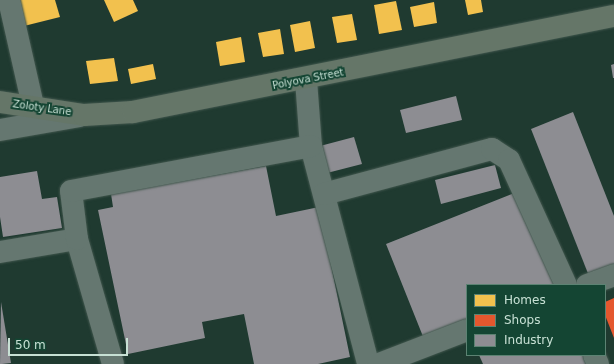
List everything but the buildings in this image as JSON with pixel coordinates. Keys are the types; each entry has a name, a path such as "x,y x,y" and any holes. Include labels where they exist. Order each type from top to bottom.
{"main road":[{"name":"Polyova Street","path":"84,115 133,112 306,80 614,16"},
{"name":"Zoloty Lane","path":"0,102 84,115"}],"street":[{"path":"9,0 33,106"},
{"path":"306,80 311,146 368,364"},
{"name":"Polyova Street","path":"0,130 84,115"},
{"path":"112,364 77,238 71,191 311,146"},
{"path":"324,194 492,149 509,160 566,284"},
{"path":"0,252 77,238"},
{"path":"590,284 614,275"},
{"path":"379,364 466,330"}]}
